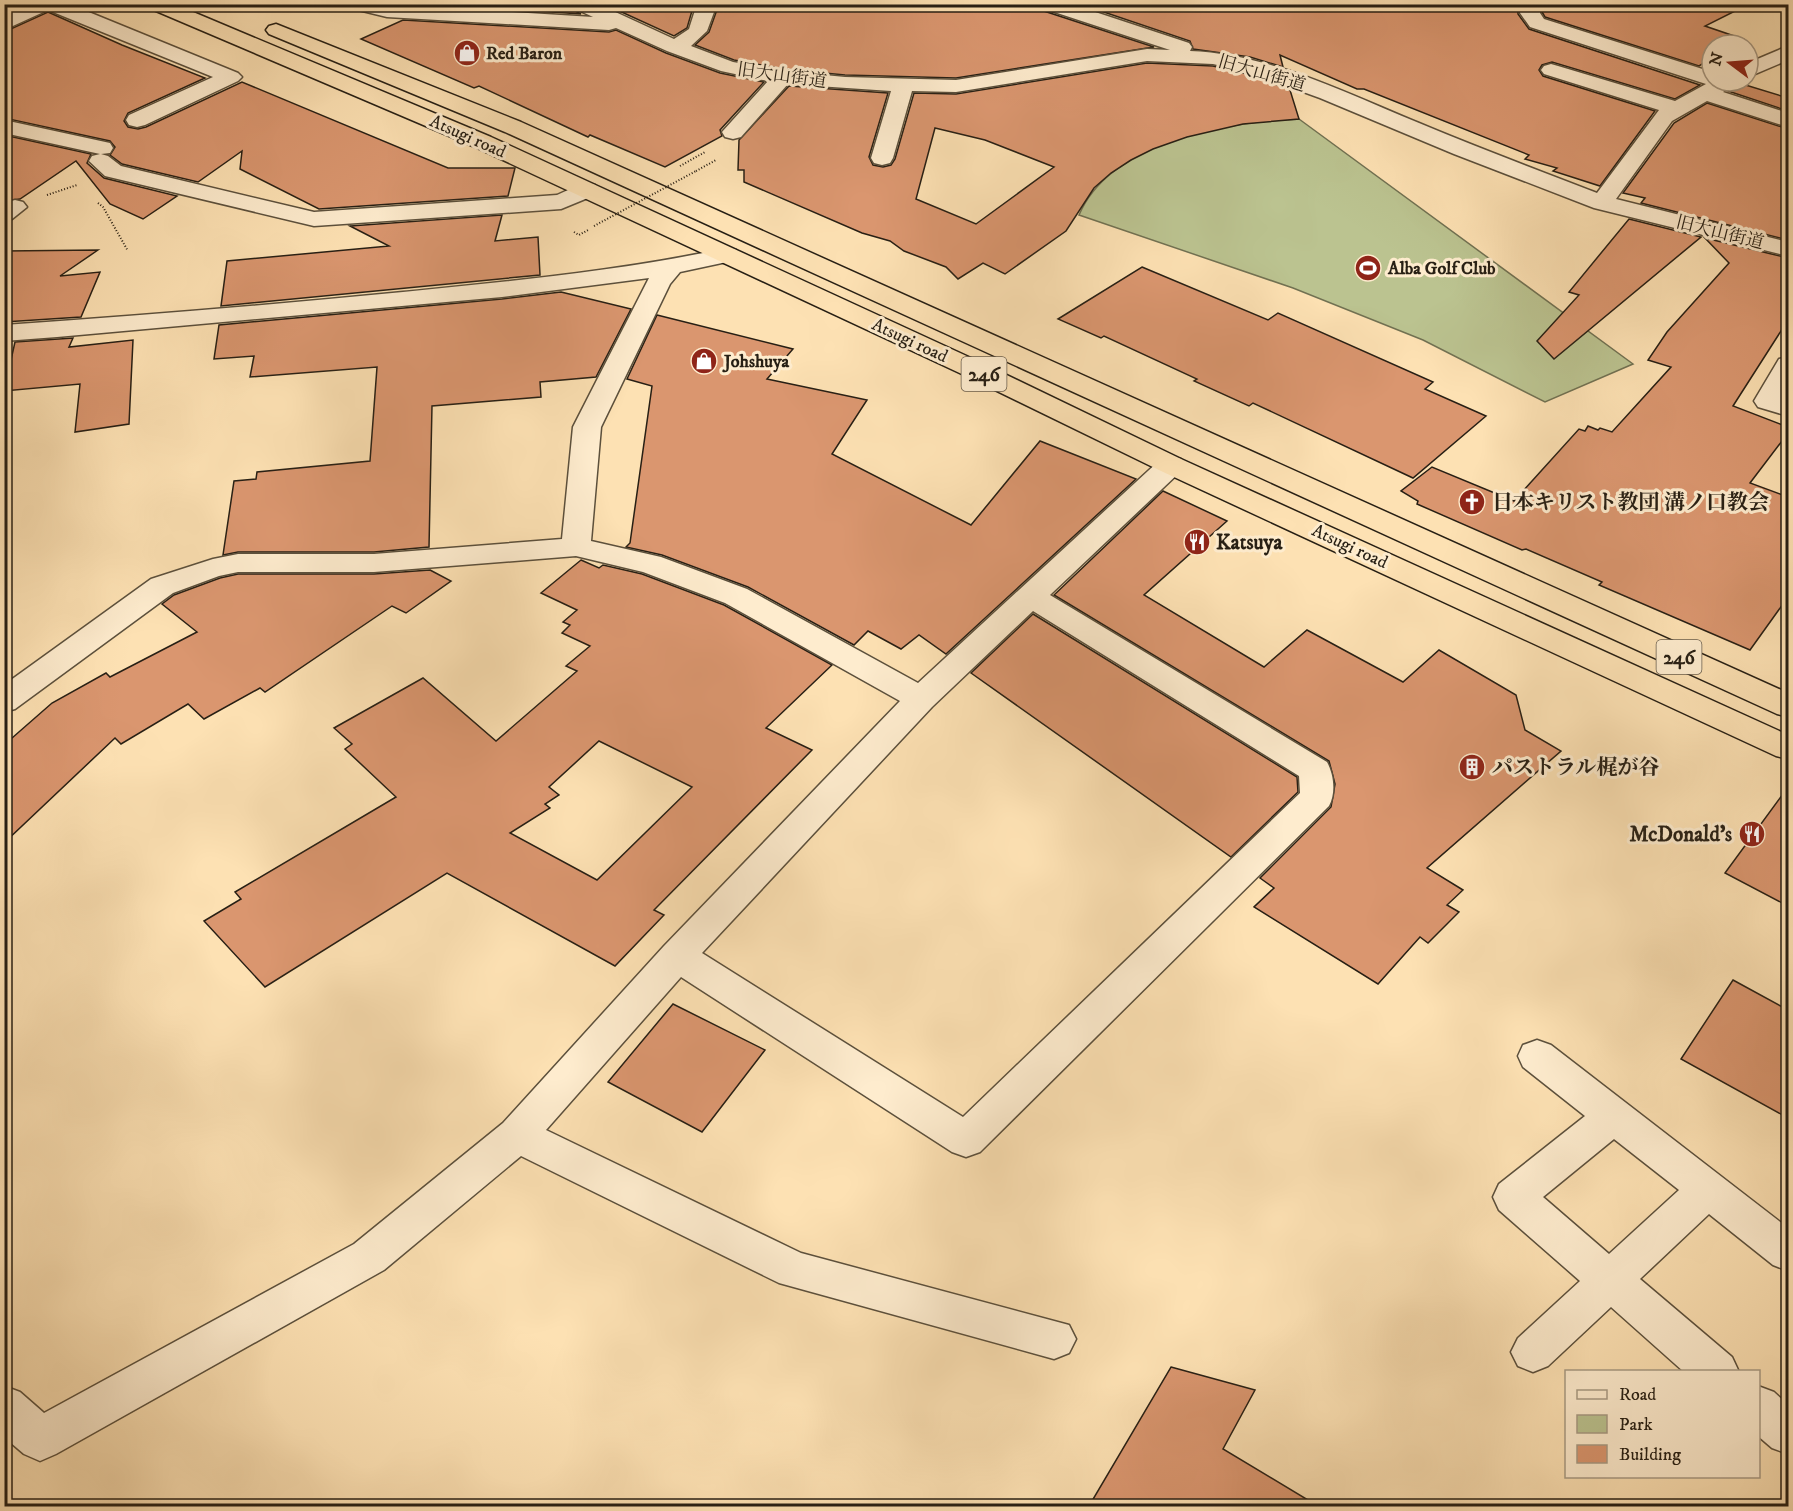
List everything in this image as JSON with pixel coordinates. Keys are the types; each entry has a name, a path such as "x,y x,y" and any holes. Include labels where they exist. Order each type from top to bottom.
{"highway":[{"name":"Atsugi road","path":"214,4 524,132 1788,706"},
{"name":"Atsugi road","path":"165,8 483,142 1171,465 1788,748"}],"street":[{"path":"4,24 45,4"},
{"path":"50,4 231,77 136,120"},
{"path":"357,4 387,11 626,26"},
{"name":"旧大山街道","path":"581,4 674,47 728,67 783,77 903,86 956,86 1147,56 1213,58 1254,66 1328,93 1462,149 1602,203 1788,249"},
{"path":"674,47 694,38 700,28 707,4"},
{"path":"1048,4 1213,58"},
{"path":"1530,4 1530,13 1537,23 1700,77"},
{"path":"1760,65 1788,52"},
{"path":"1551,70 1674,108"},
{"path":"733,132 783,77"},
{"path":"882,158 903,86"},
{"path":"1602,203 1664,116 1700,93"},
{"path":"1736,93 1788,120"},
{"path":"4,126 93,166 314,219 561,202 586,190"},
{"path":"4,333 175,322 578,282 670,269 727,255"},
{"path":"576,547 587,427 659,281 670,269"},
{"path":"1778,405 1788,365"},
{"path":"4,1407 40,1439 369,1257 517,1135 677,956 921,699 1171,465"},
{"path":"4,701 162,586 213,568 238,563 374,563 576,547 651,564 736,596 921,699"},
{"path":"677,956 966,1140 1317,797 1315,770 1030,596"},
{"path":"1537,1056 1788,1252"},
{"path":"1614,1116 1513,1197 1716,1370"},
{"path":"517,1135 794,1270 1054,1339"},
{"path":"1533,1352 1708,1189"},
{"path":"1760,1409 1788,1433"}],"path":[{"path":"594,226 718,158"},
{"path":"94,200 103,207 128,251"}],"green space":[{"name":"Alba Golf Club","path":"1299,119 1633,364 1545,402 1423,340 1293,288 1079,215 1095,190 1117,169 1144,153 1174,140 1206,131"}],"building":[{"path":"438,4 569,4 573,10 581,14"},
{"path":"604,4 694,4 687,28 674,36"},
{"path":"719,4 1037,4 1041,10 1154,47 956,78 845,75 783,69 734,60 695,45 709,32"},
{"path":"1080,4 1518,4 1518,14 1529,29 1700,85 1675,99 1552,62 1542,65 1539,70 1543,76 1655,111 1600,186 1553,171 1557,168 1525,159 1529,155 1364,89 1357,89 1280,55 1283,67 1250,57 1193,49 1190,41"},
{"path":"1542,4 1749,4 1705,26 1725,33 1700,33 1699,66 1545,17"},
{"path":"48,12 205,78 128,113 124,121 128,127 138,129 146,127 242,82 448,168 515,168 508,196 319,209 240,169 242,151 198,182 122,164 110,155 115,147 110,141 4,118 4,32"},
{"path":"403,20 609,32 616,30 666,53 720,73 764,82 720,130 722,136 665,167 590,135 588,137 479,86 474,88 361,39"},
{"path":"1147,63 1213,66 1247,74 1290,90 1299,119 1243,124 1187,137 1153,149 1111,173 1094,188 1066,231 1005,274 983,263 958,279 946,267 904,251 890,241 862,233 744,182 744,170 738,170 739,140 789,86 888,93 869,157 873,165 883,167 891,165 895,159 914,93 956,94","holes":["935,128 985,140 1054,167 976,224 916,199"]},
{"path":"1760,89 1788,98 1788,111 1734,93 1760,93"},
{"path":"1707,103 1788,129 1788,240 1641,203 1645,198 1623,193 1674,123"},
{"path":"4,135 91,154 87,163 104,178 177,196 143,219 110,204 76,161 20,199 4,201"},
{"path":"502,215 495,241 538,237 540,275 221,306 227,261 389,246 350,226"},
{"path":"1629,219 1701,237 1554,359 1537,341 1579,295 1569,292"},
{"path":"1705,238 1788,258 1788,320 1733,406 1788,427 1788,433 1750,483 1788,497 1788,597 1750,650 1599,585 1602,582 1417,504 1418,501 1401,491 1432,467 1514,501 1579,429 1585,431 1588,426 1612,432 1671,367 1648,360 1667,332 1729,263"},
{"path":"98,250 60,276 100,272 81,317 4,322 4,251"},
{"path":"1142,267 1268,320 1278,313 1433,382 1425,389 1486,416 1413,478 1253,403 1249,406 1194,381 1197,379 1104,336 1101,338 1058,319"},
{"path":"561,292 631,309 596,377 540,382 541,397 432,406 429,547 374,552 238,552 223,555 234,481 256,479 257,472 370,461 377,367 250,377 254,356 214,359 219,325"},
{"path":"657,315 793,349 767,379 867,400 832,454 971,525 1040,441 1136,479 946,654 919,635 901,649 868,631 854,645 748,587 662,555 626,547 630,543 652,386 627,379"},
{"path":"73,338 69,347 133,340 129,424 75,432 80,384 4,391 15,342"},
{"path":"1163,491 1227,521 1144,595 1264,667 1307,630 1403,682 1439,650 1516,695 1525,730 1561,751 1427,868 1463,890 1447,905 1459,912 1428,943 1420,937 1378,984 1254,907 1274,888 1260,878 1331,807 1335,784 1329,761 1054,595"},
{"path":"581,560 599,568 603,565 642,574 724,605 832,665 766,728 812,750 654,910 664,915 615,966 447,873 265,987 204,921 241,899 235,892 396,797 345,749 352,744 334,728 423,678 496,741 577,671 566,666 590,646 562,633 570,625 563,622 577,610 541,593","holes":["599,741 692,787 597,880 510,833 550,808 545,804 559,795 549,787"]},
{"path":"430,570 451,581 406,613 392,606 265,692 260,688 204,719 188,704 121,744 115,738 4,843 4,745 52,703 106,673 110,677 197,632 162,604 174,595 220,578 238,574 374,574"},
{"path":"1033,614 1297,777 1298,792 1231,857 971,673"},
{"path":"1788,787 1788,906 1725,873"},
{"path":"1733,980 1788,1010 1788,1118 1681,1059"},
{"path":"673,1004 765,1050 702,1132 608,1082"},
{"path":"1171,1367 1255,1390 1223,1449 1318,1506 1089,1506"}],"place":[{"name":"Red Baron","path":"467,53"},
{"name":"Alba Golf Club","path":"1368,268"},
{"name":"Johshuya","path":"704,361"},
{"name":"日本キリスト教団 溝ノ口教会","path":"1472,502"},
{"name":"Katsuya","path":"1197,542"},
{"name":"パストラル梶が谷","path":"1472,767"},
{"name":"McDonald's","path":"1752,834"}]}
